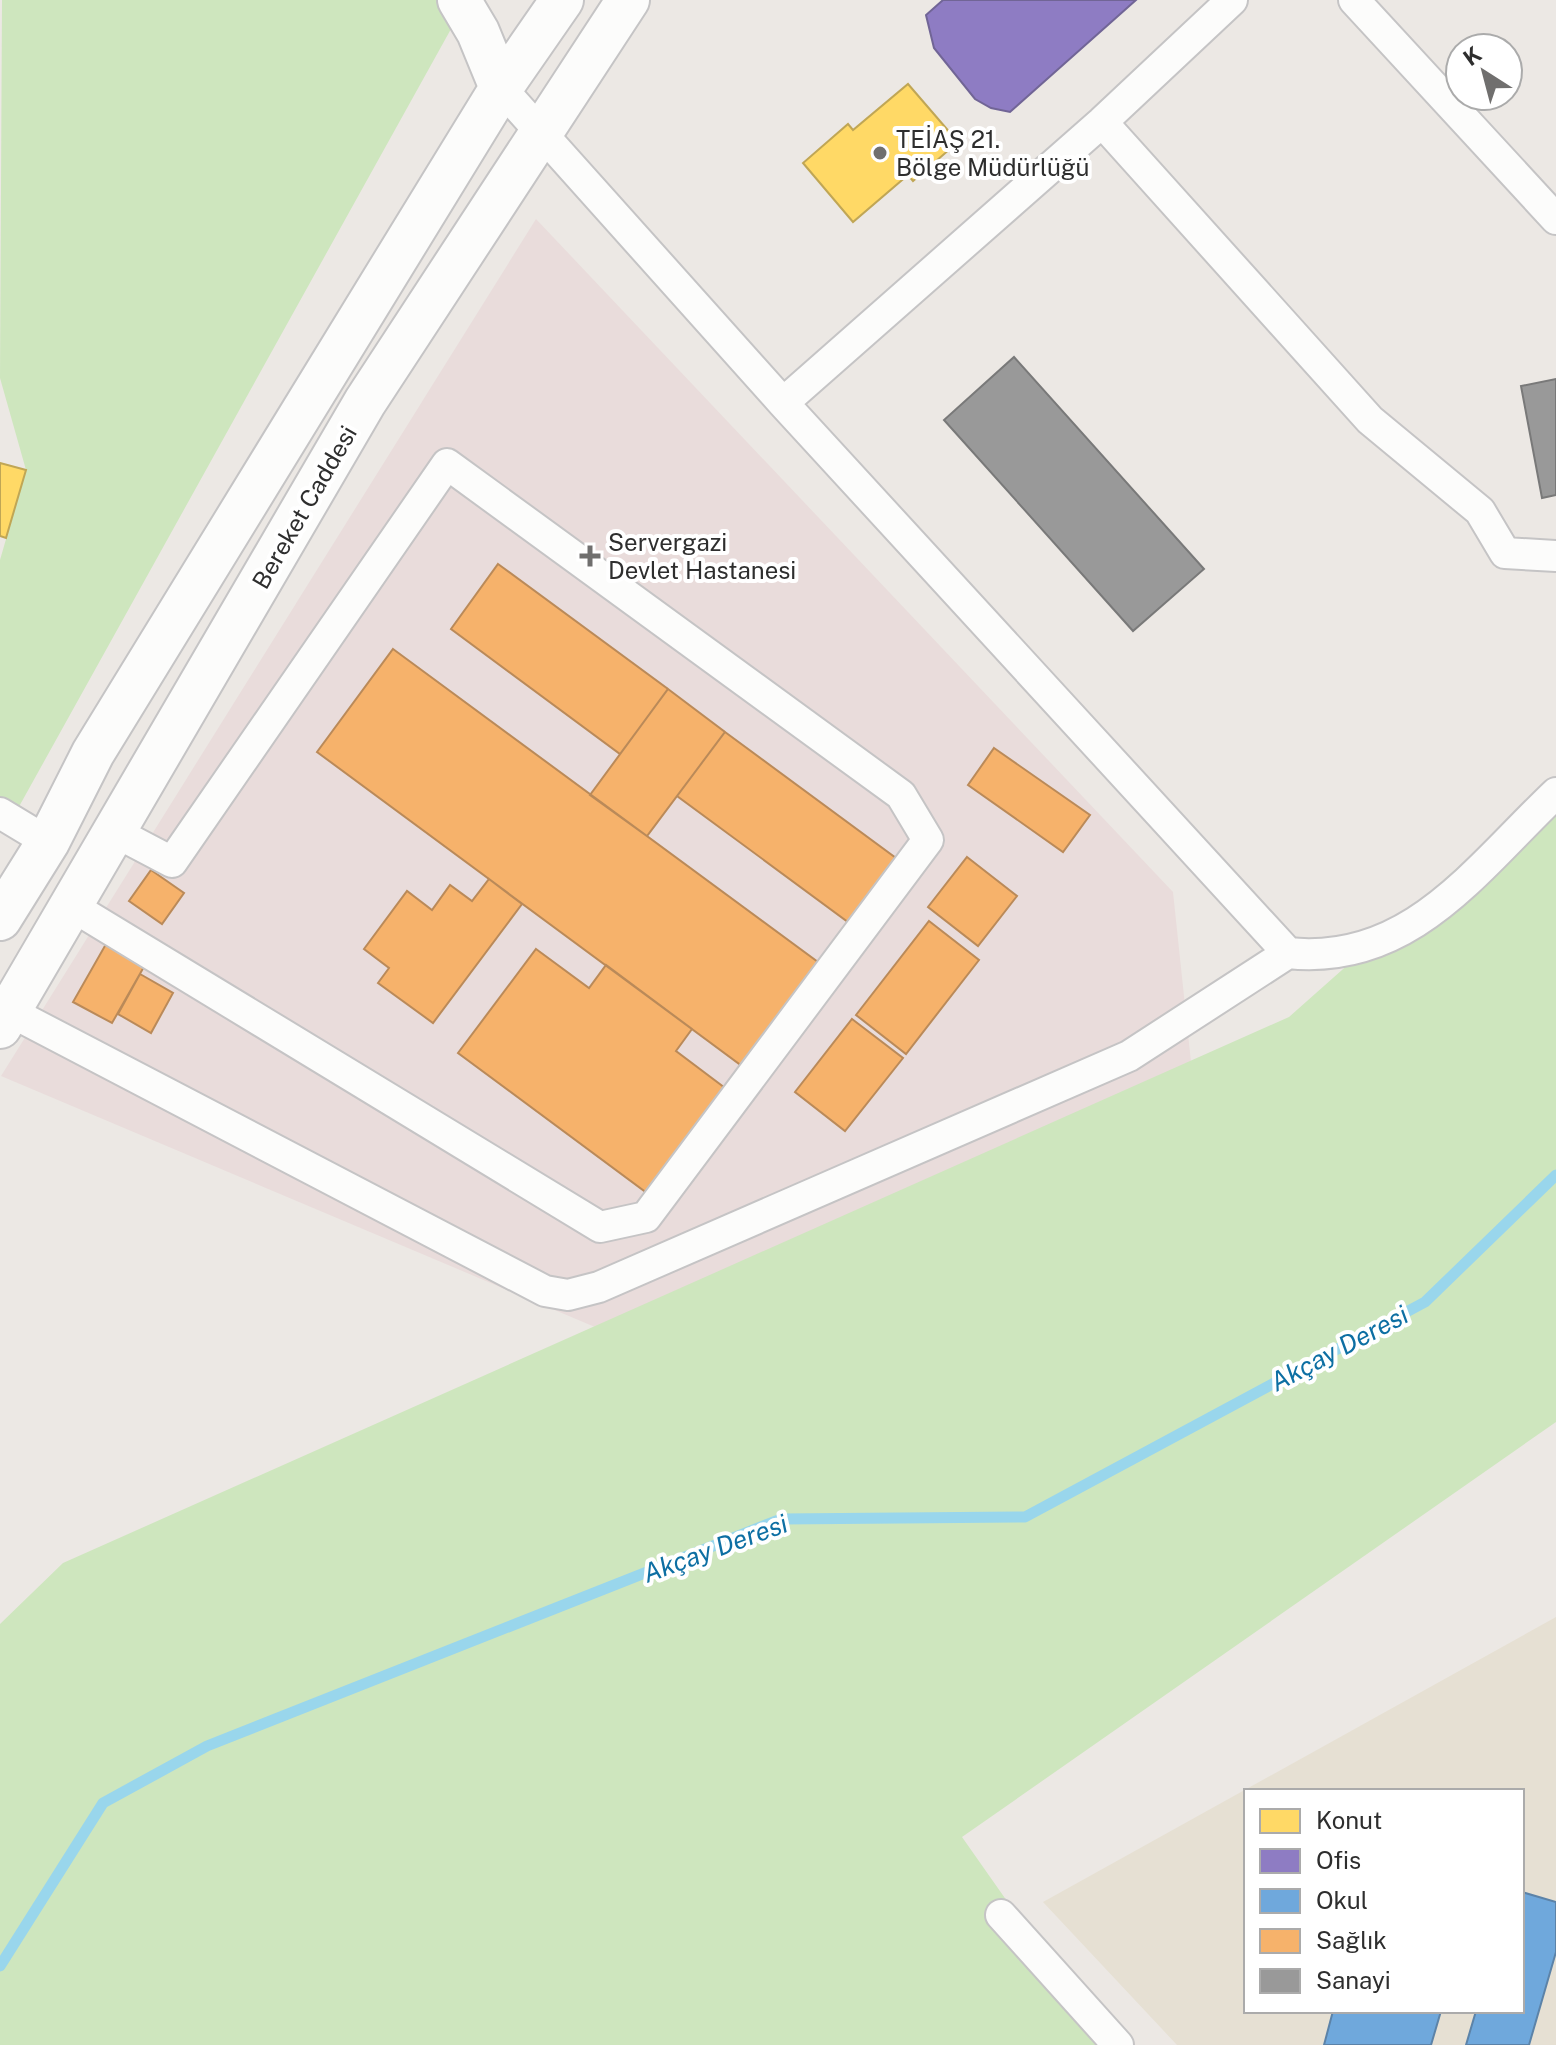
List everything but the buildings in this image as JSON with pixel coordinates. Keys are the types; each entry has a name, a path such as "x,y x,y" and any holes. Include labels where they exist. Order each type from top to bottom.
{"street":[{"path":"459,0 478,32 501,88 783,403 1288,953"},
{"name":"Bereket Caddesi","path":"0,919 48,842 93,753 501,88 562,0"},
{"name":"Bereket Caddesi","path":"5,1019 365,402 628,0"},
{"path":"783,403 1102,122 1232,0"},
{"path":"1354,0 1556,219"},
{"path":"1102,122 1370,420 1480,511 1505,553 1556,556"},
{"path":"70,905 600,1227 646,1217 928,840 901,795 447,464 172,862 115,832"},
{"path":"5,1019 545,1291 568,1295 599,1287 1129,1056 1288,953 1321,956 1394,938 1428,915 1556,793"},
{"path":"0,813 48,842"},
{"path":"1001,1915 1118,2045"}],"shaded area":[{"name":"Servergazi Devlet Hastanesi","path":"536,219 1173,892 1191,1062 628,1341 1,1076"},
{"path":"1556,1617 1556,2045 1177,2045 1043,1902 1244,1790 1244,2013 1524,2013 1524,1789 1246,1789"}],"green space":[{"path":"2,0 444,0 456,20 16,812 0,802 0,560 26,470 0,378"},
{"path":"1556,780 1556,1422 962,1837 1108,2045 0,2045 0,1624 63,1563 1289,1017"}],"waterway":[{"name":"Akçay Deresi","path":"0,1966 103,1803 207,1746 781,1519 1025,1517 1425,1302 1556,1175"}],"place":[{"name":"TEİAŞ 21. Bölge Müdürlüğü","path":"880,153"},
{"name":"Servergazi Devlet Hastanesi","path":"590,556"}]}
